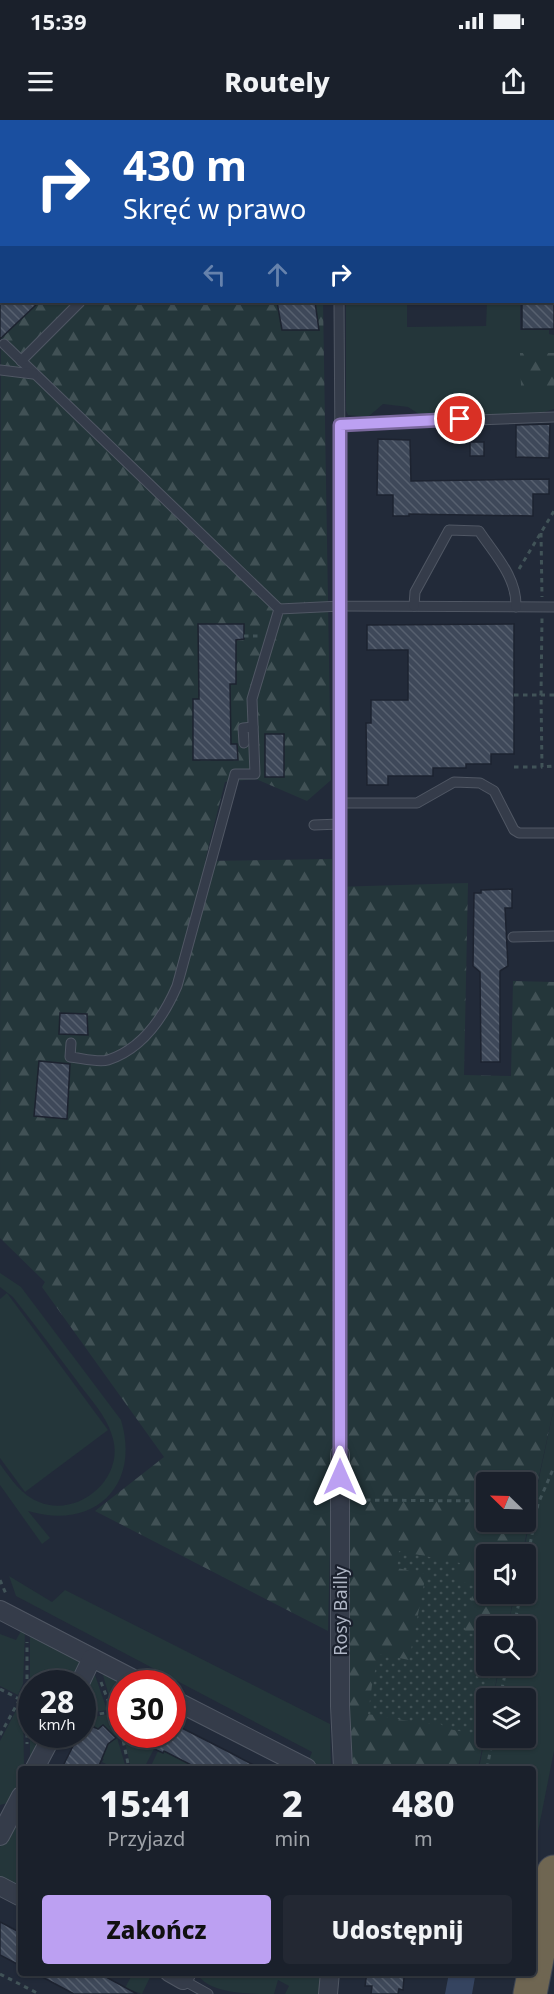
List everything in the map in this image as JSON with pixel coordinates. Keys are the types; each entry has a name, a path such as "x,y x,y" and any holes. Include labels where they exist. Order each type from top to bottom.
{"highway":[{"path":"536,1964 554,1872"},
{"path":"530,1994 534,1976"}],"street":[{"name":"Rosy Bailly","path":"340,1454 340,1706 343,1766"},
{"path":"0,1610 116,1670"},
{"path":"86,1670 92,1658"},
{"path":"186,1706 303,1766"},
{"path":"31,1762 42,1748"},
{"path":"0,1836 18,1802"},
{"path":"0,1886 18,1895"},
{"path":"328,1994 330,1976"}],"lane":[{"path":"21,361 79,303"},
{"path":"339,303 340,1454"},
{"path":"4,344 279,609 341,606 554,607"},
{"path":"0,370 33,374"},
{"path":"340,425 554,417"},
{"path":"414,606 415,592 448,530 479,531 512,580 516,592 516,607"},
{"path":"71,1042 70,1058 106,1060 151,1030 166,1010 177,986 235,774 255,774 252,699 279,609"},
{"path":"243,743 243,728 253,728"},
{"path":"340,803 417,803 454,782 480,783 494,791 514,830 519,833 554,833"},
{"path":"314,825 340,824"},
{"path":"513,938 554,936"},
{"path":"181,1976 208,1994"}],"path":[{"path":"512,580 554,511"},
{"path":"541,532 542,766"},
{"path":"514,695 554,695"},
{"path":"514,767 554,766"},
{"path":"530,1544 538,1504 554,1467"},
{"path":"340,1501 476,1501"},
{"path":"27,1624 27,1670"},
{"path":"92,1658 108,1703"},
{"path":"0,1689 18,1698"},
{"path":"0,1733 18,1701"},
{"path":"125,1748 129,1766"},
{"path":"487,1766 491,1748"},
{"path":"0,1974 39,1994"}],"green space":[{"path":"1,303 323,303 331,780 307,801 256,779 225,782 205,861 332,859 333,887 468,883 464,1075 511,1076 513,981 554,982 554,1407 536,1490 536,1472 476,1472 476,1532 527,1532 524,1544 476,1544 476,1604 512,1604 510,1616 476,1616 476,1676 497,1676 495,1688 476,1688 476,1748 482,1748 478,1766 343,1766 332,1460 328,1631 95,1511 164,1457 42,1287 45,1282 0,1238"},
{"path":"407,303 407,327 486,326 487,303 520,303 520,330 549,330 549,334 554,335 554,409 538,414 419,414 408,407 383,404 368,417 348,415 346,411 346,304"},
{"path":"520,353 554,353 554,396 544,396 542,387 521,386"},
{"path":"0,1273 21,1287 121,1420 125,1444 124,1465 118,1483 107,1498 92,1508 73,1514 52,1516 28,1511 50,1538 42,1544 0,1485 0,1464 17,1486 33,1499 54,1506 68,1505 94,1492 104,1481 115,1454 113,1439 107,1423 93,1401 13,1297 0,1287"},
{"path":"7,1293 108,1430 25,1492 0,1458 0,1299"},
{"path":"554,1407 554,1751 536,1842 536,1766 479,1766 483,1748 536,1748 536,1688 495,1688 498,1676 536,1676 536,1616 510,1616 513,1604 536,1604 536,1544 525,1544 528,1532 536,1532 536,1492"},
{"path":"399,1551 460,1563 455,1579 474,1586 465,1631 476,1636 476,1676 495,1676 492,1688 476,1688 476,1734 448,1729 439,1723 426,1724 368,1714 373,1678 380,1654 409,1660 426,1574 397,1568"},
{"path":"9,1576 52,1602 65,1590 330,1724 331,1766 316,1766 308,1762 312,1752 186,1686 186,1670 156,1670 16,1596"},
{"path":"21,1631 25,1633 24,1670 18,1670 18,1695 0,1686 0,1634 16,1640"},
{"path":"30,1632 76,1656 80,1665 78,1670 30,1670"},
{"path":"102,1672 108,1675 108,1692"},
{"path":"96,1678 107,1710 96,1712"},
{"path":"18,1707 18,1748 24,1748 24,1766 18,1766 18,1783 8,1803 0,1805 0,1741"},
{"path":"108,1714 108,1730 103,1725 96,1728 96,1717"},
{"path":"108,1744 108,1748 120,1748 125,1766 110,1766 102,1762 104,1759 101,1758"},
{"path":"30,1748 37,1748 32,1757"},
{"path":"126,1748 154,1749 145,1766 131,1766"},
{"path":"158,1751 164,1751 189,1764 188,1766 151,1766"},
{"path":"18,1818 18,1888 0,1879 0,1847"},
{"path":"131,1976 151,1976 142,1994 125,1988"},
{"path":"199,1976 235,1978 236,1976 321,1976 319,1994 285,1994 289,1986 278,1980 274,1994 241,1993 219,1989"}],"water":[{"path":"448,1976 476,1976 472,1994 445,1994"}],"building":[{"path":"0,303 38,303 0,339"},
{"path":"277,303 315,303 319,330 282,330"},
{"path":"522,303 554,303 554,329 522,329"},
{"path":"550,424 549,458 516,457 516,425"},
{"path":"378,439 410,440 411,481 549,479 549,494 533,494 533,516 409,514 409,516 393,516 393,495 377,495"},
{"path":"470,442 484,442 484,456 470,456"},
{"path":"198,624 244,624 244,639 236,640 236,684 230,684 231,744 237,744 238,760 193,760 193,699 199,699"},
{"path":"514,624 514,754 491,754 491,764 466,764 466,768 433,768 433,776 388,776 388,785 367,785 366,723 371,723 371,700 408,700 408,650 367,650 367,625"},
{"path":"265,734 284,734 284,777 265,777"},
{"path":"512,889 512,908 505,908 508,966 500,971 500,1062 481,1062 480,972 473,966 474,893 481,893 481,890"},
{"path":"60,1013 87,1014 88,1035 59,1034"},
{"path":"39,1061 70,1064 67,1119 34,1116"},
{"path":"103,1725 108,1730 108,1744 99,1766 63,1766 72,1748 96,1748 96,1728"},
{"path":"186,1730 255,1766 193,1766 164,1751 163,1753 152,1748 186,1748"},
{"path":"0,1922 18,1931 18,1964 0,1955"},
{"path":"40,1976 104,1976 137,1994 74,1994"},
{"path":"366,1976 404,1977 403,1990 399,1989 398,1994 371,1994 372,1986 365,1986"}],"route":[{"path":"340,1477 340,425 460,419"}]}
